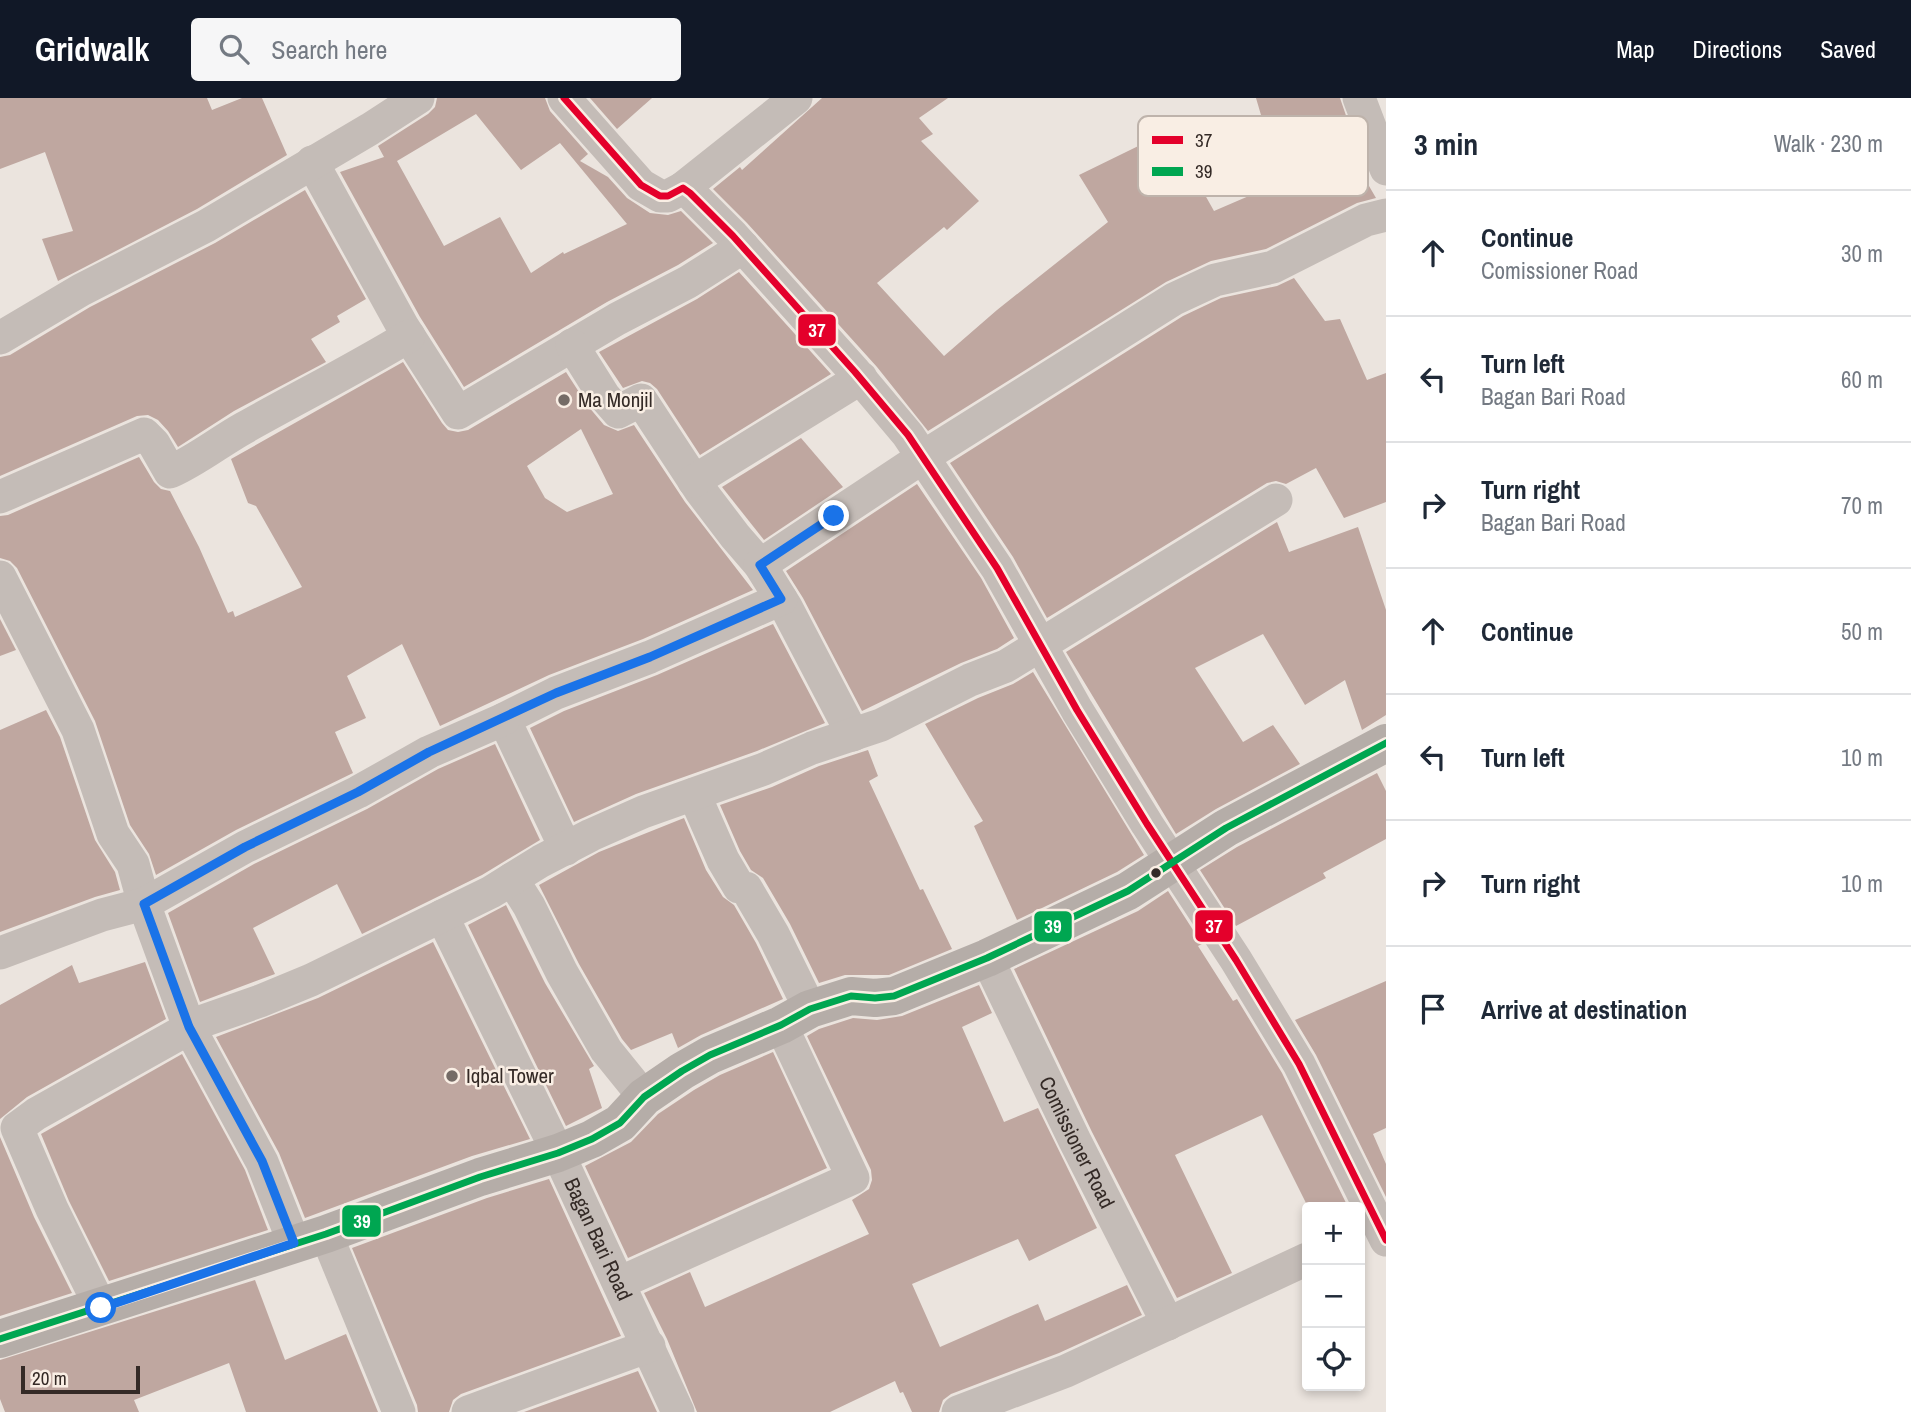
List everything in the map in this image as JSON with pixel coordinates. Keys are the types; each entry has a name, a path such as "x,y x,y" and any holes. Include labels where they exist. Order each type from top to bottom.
{"street":[{"path":"564,98 641,186 660,196 668,196 683,188 796,98"},
{"path":"1359,98 1366,116"},
{"path":"0,338 81,289 205,226 405,102"},
{"path":"1368,122 1386,169"},
{"path":"312,162 409,336 458,414 572,345 688,282 743,247"},
{"path":"683,188 743,247 861,378 923,457 997,568 1121,782 1236,960 1299,1064 1378,1230"},
{"path":"760,565 923,457 1174,299 1215,280 1273,267 1366,220 1386,215"},
{"path":"0,497 144,434 154,444 170,472 240,430 358,368 409,336"},
{"path":"572,345 590,376 618,412 640,400 694,481 735,537 760,565 781,599 853,735"},
{"path":"694,481 861,378"},
{"path":"101,1308 62,1231 17,1128 36,1114 189,1027 311,980 491,892 566,849 643,812 881,725 970,680 1006,666 1276,500"},
{"path":"0,577 78,730 113,834 133,864 144,904 189,1027 262,1161 310,1238 399,1412"},
{"path":"0,953 102,915 144,904 245,847 358,792 429,752 556,693 650,657 781,599"},
{"path":"504,719 566,849"},
{"path":"0,1339 310,1238 592,1139 620,1123 644,1097 710,1055 795,1016 851,996 894,996 987,958 1128,891 1226,828 1386,743"},
{"path":"620,1283 853,1178 795,1016 773,934 746,888 739,887 723,860 694,794"},
{"path":"512,879 607,1050 644,1097"},
{"name":"Bagan Bari Road","path":"442,916 620,1283 678,1412"},
{"name":"Comissioner Road","path":"987,958 1168,1324"},
{"path":"958,1412 1066,1371 1302,1261"},
{"path":"468,1412 649,1346"}],"building":[{"path":"0,98 207,98 212,110 242,98 262,98 287,155 197,209 58,281 42,239 73,231 45,152 0,169"},
{"path":"437,98 545,98 550,111 588,154 580,161 608,177 627,198 650,213 668,215 681,211 713,243 464,387 420,317 340,172 384,157 378,146 435,107","holes":["476,114 521,170 560,143 627,224 564,254 563,252 531,273 500,217 444,246 397,161"]},
{"path":"590,98 652,98 617,129"},
{"path":"822,98 948,98 919,118 933,134 921,141 979,201 947,230 944,227 877,283 944,356 1108,222 1079,175 1138,146 1138,196 1206,196 1214,211 1249,196 1368,196 1368,184 1376,198 1357,203 1266,249 1211,261 1166,282 928,431 877,367 713,189 740,167 742,170"},
{"path":"1256,98 1340,98 1346,116 1261,116"},
{"path":"305,190 366,299 337,316 340,322 311,339 326,362 234,411 178,447 158,420 148,415 137,416 0,476 0,357 10,355 90,307 215,243"},
{"path":"739,272 831,374 700,455 657,389 642,381 623,388 599,352 697,299"},
{"path":"1294,278 1325,321 1340,319 1367,380 1386,373 1386,502 1344,518 1316,468 1286,484 1276,481 1267,483 1047,618 1013,557 950,463 1183,316 1221,298 1277,286"},
{"path":"403,362 442,423 448,430 458,432 468,430 566,372 604,425 618,431 634,425 685,502 753,590 643,639 549,675 440,726 402,644 347,676 366,718 335,732 353,773 236,830 156,875 149,854 130,825 95,721 17,568 10,561 0,558 0,516 8,515 139,457 154,482 161,489 170,491 199,547 228,613 233,611 235,617 302,587 256,506 248,503 231,459","holes":["581,429 613,494 567,512 545,498 527,466"]},
{"path":"801,438 843,487 764,540 722,487"},
{"path":"917,484 981,578 1014,638 997,649 961,663 862,711 786,571"},
{"path":"1277,522 1289,552 1358,527 1386,610 1386,715 1362,730 1345,680 1305,705 1263,634 1195,668 1243,742 1273,725 1300,764 1216,809 1176,834 1066,652"},
{"path":"0,619 16,650 0,656"},
{"path":"773,624 825,723 757,751 636,794 574,822 530,728 564,711 657,675"},
{"path":"1033,672 1144,855 1117,872 1017,920 974,826 983,821 925,724 1013,684"},
{"path":"46,710 60,737 95,840 115,872 120,890 0,932 0,730"},
{"path":"495,744 540,840 482,875 362,934 337,884 253,928 275,974 200,1002 168,913 254,864 367,809 438,769"},
{"path":"868,750 878,776 869,781 920,890 923,889 952,949 889,975 845,975 819,983 790,924 763,878 751,870 740,851 720,805"},
{"path":"1377,773 1386,791 1386,839 1323,873 1326,878 1236,926 1200,870 1237,847"},
{"path":"684,818 706,870 723,897 734,905 783,999 678,1048 672,1033 631,1050 579,964 539,885 599,852"},
{"path":"1168,891 1202,944 1198,946 1233,1001 1237,999 1282,1073 1346,1202 1306,1202 1262,1115 1175,1155 1232,1273 1177,1298 1092,1132 1014,969 1138,911"},
{"path":"506,905 545,983 594,1066 589,1069 602,1108 566,1126 468,925"},
{"path":"433,942 530,1139 472,1156 305,1218 279,1153 216,1037 318,998"},
{"path":"145,962 166,1019 27,1097 0,1119 0,1005 72,965 79,983"},
{"path":"1386,981 1386,1128 1373,1134 1386,1164 1386,1197 1316,1055 1295,1020"},
{"path":"979,985 992,1013 962,1027 1004,1122 1038,1108 1097,1228 1029,1261 1018,1239 912,1284 940,1347 1038,1304 1045,1321 1127,1285 1142,1315 1059,1353 951,1394 943,1400 939,1412 912,1412 895,1381 830,1412 697,1412 667,1339 644,1293 690,1272 705,1307 869,1234 852,1200 869,1189 871,1170 807,1036 819,1029 853,1018 877,1020 902,1016"},
{"path":"773,1052 827,1168 628,1258 585,1166 631,1142 658,1114 694,1090 720,1075"},
{"path":"182,1054 245,1170 268,1230 109,1281 69,1201 41,1134"},
{"path":"0,1137 34,1217 72,1293 0,1316"},
{"path":"549,1179 621,1336 461,1394 453,1400 449,1412 418,1412 352,1248 487,1198"},
{"path":"255,1280 285,1360 346,1334 378,1412 246,1412 229,1363 134,1400 139,1412 5,1412 0,1399 0,1360"},
{"path":"638,1371 657,1412 524,1412"}],"transit line":[{"name":"37","path":"564,98 641,185 660,196 668,196 683,188 690,193 733,236 908,435 997,568 1077,710 1299,1064 1386,1240"},
{"name":"39","path":"0,1339 326,1234 592,1139 620,1123 644,1097 710,1055 781,1025 810,1009 851,996 894,996 987,958 1128,891 1226,828 1386,743"}],"place":[{"name":"Ma Monjil","path":"564,400"},
{"name":"Iqbal Tower","path":"452,1076"}],"route":[{"path":"101,1308 294,1243 262,1161 189,1027 144,904 245,847 358,792 429,752 556,693 650,657 781,599 760,565 834,516"}]}
